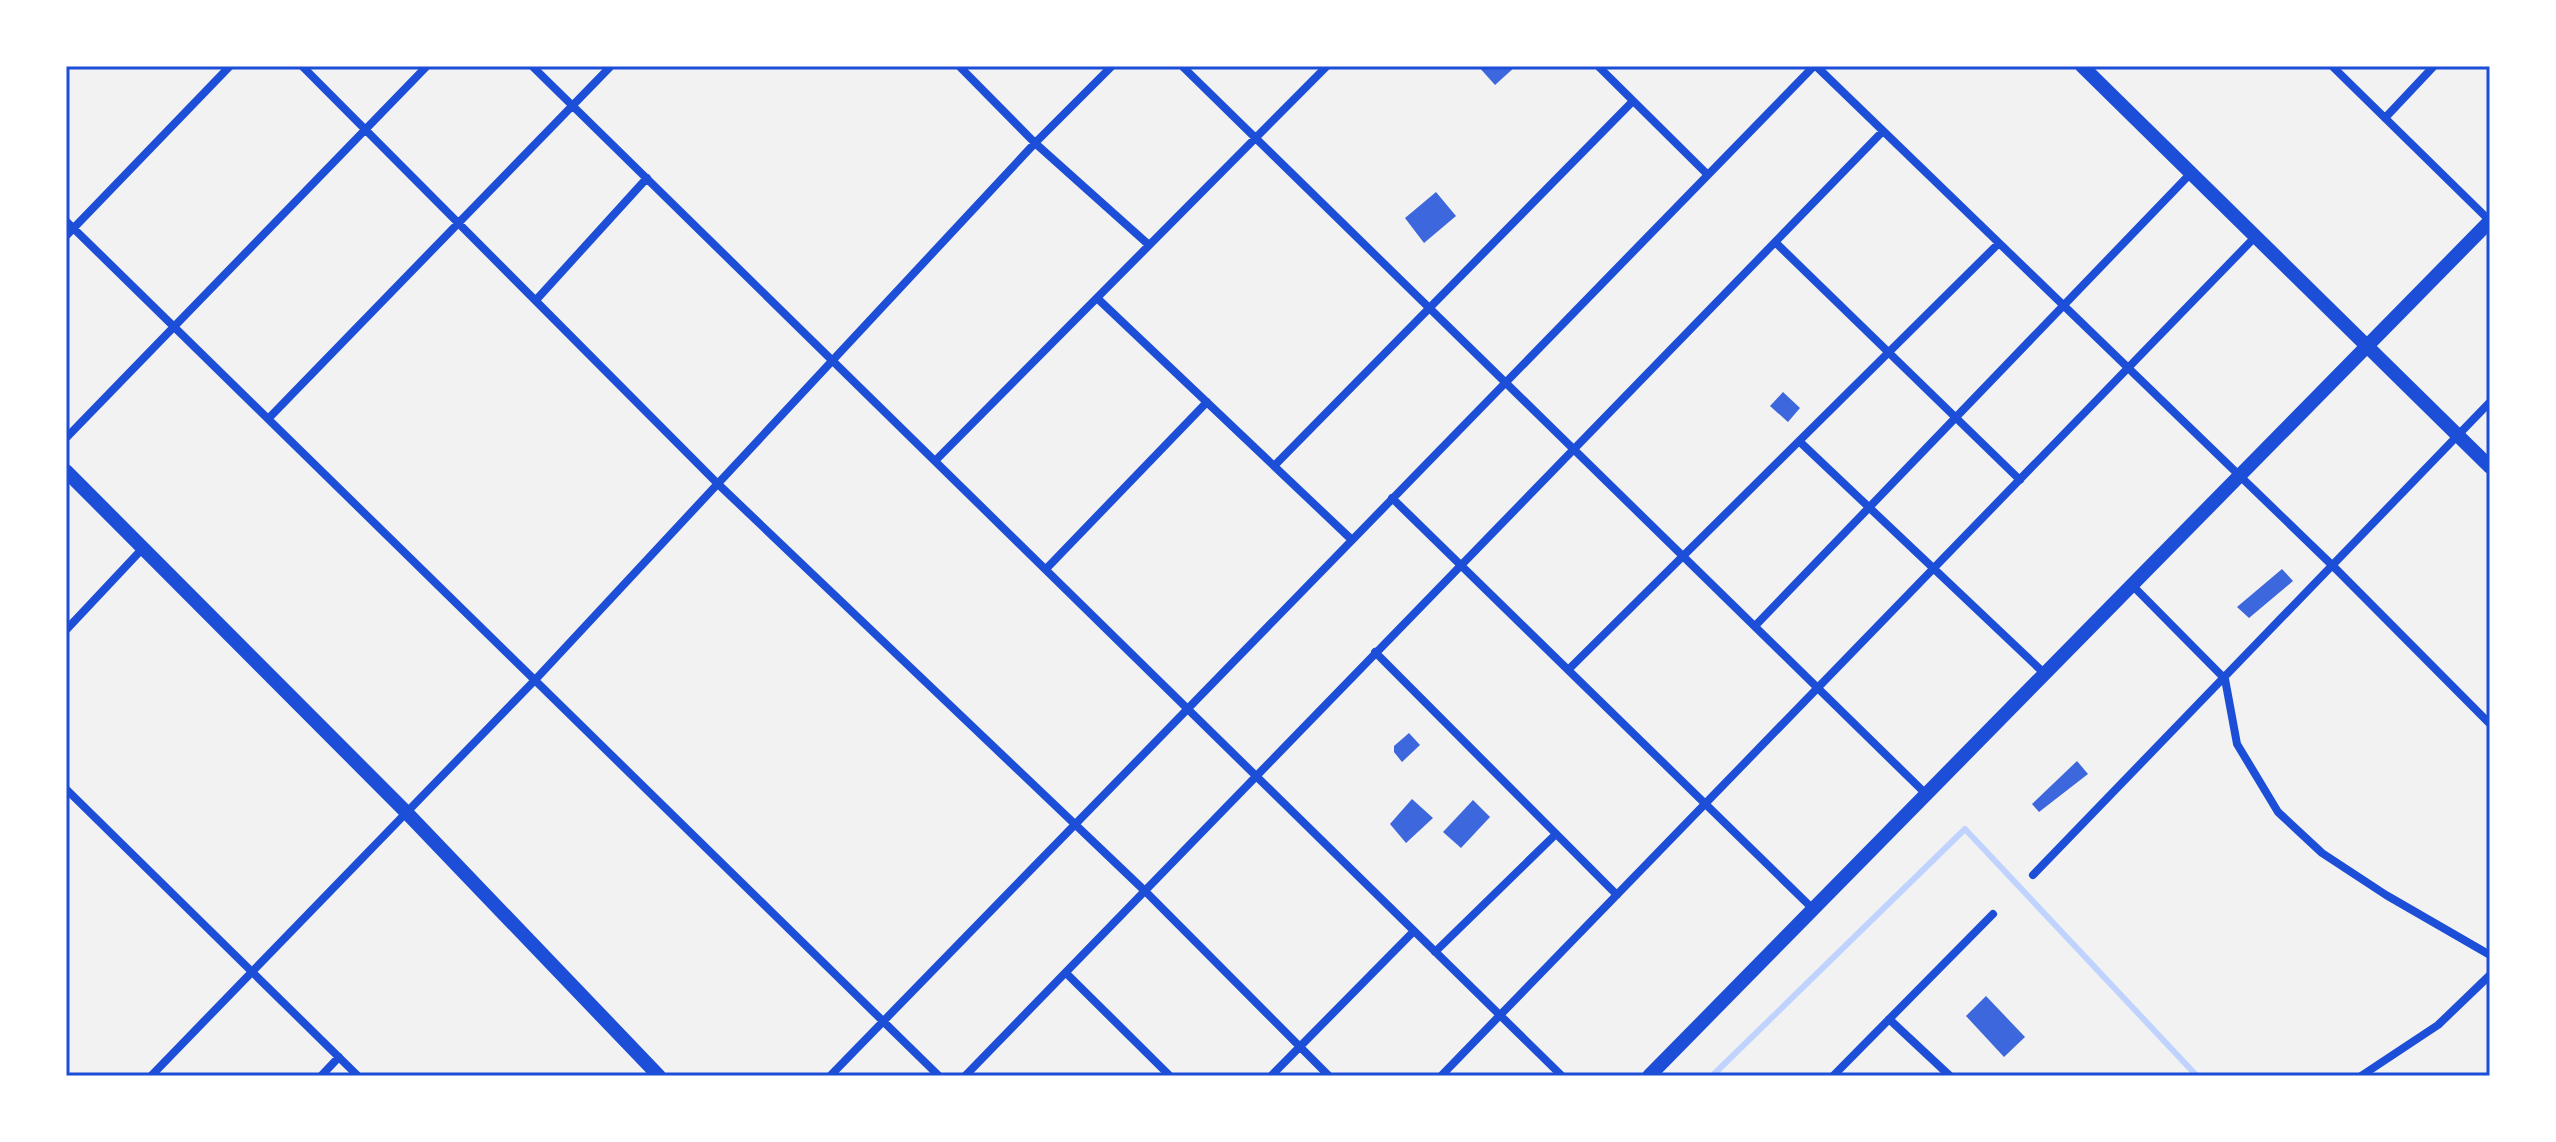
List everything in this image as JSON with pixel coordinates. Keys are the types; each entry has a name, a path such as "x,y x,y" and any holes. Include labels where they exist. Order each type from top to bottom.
{"street":[{"path":"66,236 230,66"},
{"path":"302,66 717,483 1146,892 1329,1076"},
{"path":"66,438 427,66"},
{"path":"532,66 1562,1076"},
{"path":"268,419 611,66"},
{"path":"959,66 1035,143 1149,245"},
{"path":"151,1076 535,680 1035,143 1112,66"},
{"path":"1182,66 1926,794"},
{"path":"935,461 1327,66"},
{"path":"1598,66 1708,175"},
{"path":"830,1076 1815,66 2334,567 2490,724"},
{"path":"2082,66 2490,467"},
{"path":"1649,1076 2490,221 2332,66"},
{"path":"2385,118 2434,66"},
{"path":"1274,466 1633,101"},
{"path":"965,1076 1146,892 1459,564 1883,131"},
{"path":"1755,626 2191,173"},
{"path":"537,299 647,178"},
{"path":"66,221 939,1076"},
{"path":"1441,1076 2256,236"},
{"path":"1775,242 2020,480"},
{"path":"1568,670 1998,244"},
{"path":"1097,298 1352,540"},
{"path":"1046,569 1207,402"},
{"path":"2033,875 2334,567 2490,402"},
{"path":"1799,441 2045,674"},
{"path":"66,471 406,812 659,1076"},
{"path":"1392,498 1813,909"},
{"path":"66,630 144,547"},
{"path":"2132,585 2225,679 2237,744 2278,812 2322,853 2490,955"},
{"path":"1375,652 1617,895"},
{"path":"66,789 358,1076"},
{"path":"1435,952 1556,834"},
{"path":"1833,1076 1993,914"},
{"path":"1271,1076 1414,931"},
{"path":"1066,973 1170,1076"},
{"path":"2361,1076 2438,1025 2490,975"},
{"path":"1889,1019 1950,1076"},
{"path":"321,1076 339,1057"}],"building":[{"path":"1478,66 1516,66 1495,85"},
{"path":"1436,192 1456,216 1424,243 1405,218"},
{"path":"1783,392 1800,408 1788,422 1770,406"},
{"path":"2282,569 2293,581 2249,618 2237,607"},
{"path":"1409,733 1420,745 1402,762 1394,752 1394,746"},
{"path":"2077,761 2088,774 2039,812 2032,804"},
{"path":"1412,799 1433,818 1406,843 1390,824"},
{"path":"1473,800 1490,817 1461,848 1443,832"},
{"path":"1986,996 2025,1037 2004,1057 1966,1016"}],"waterway":[{"path":"1712,1076 1965,829 2197,1076"}]}
